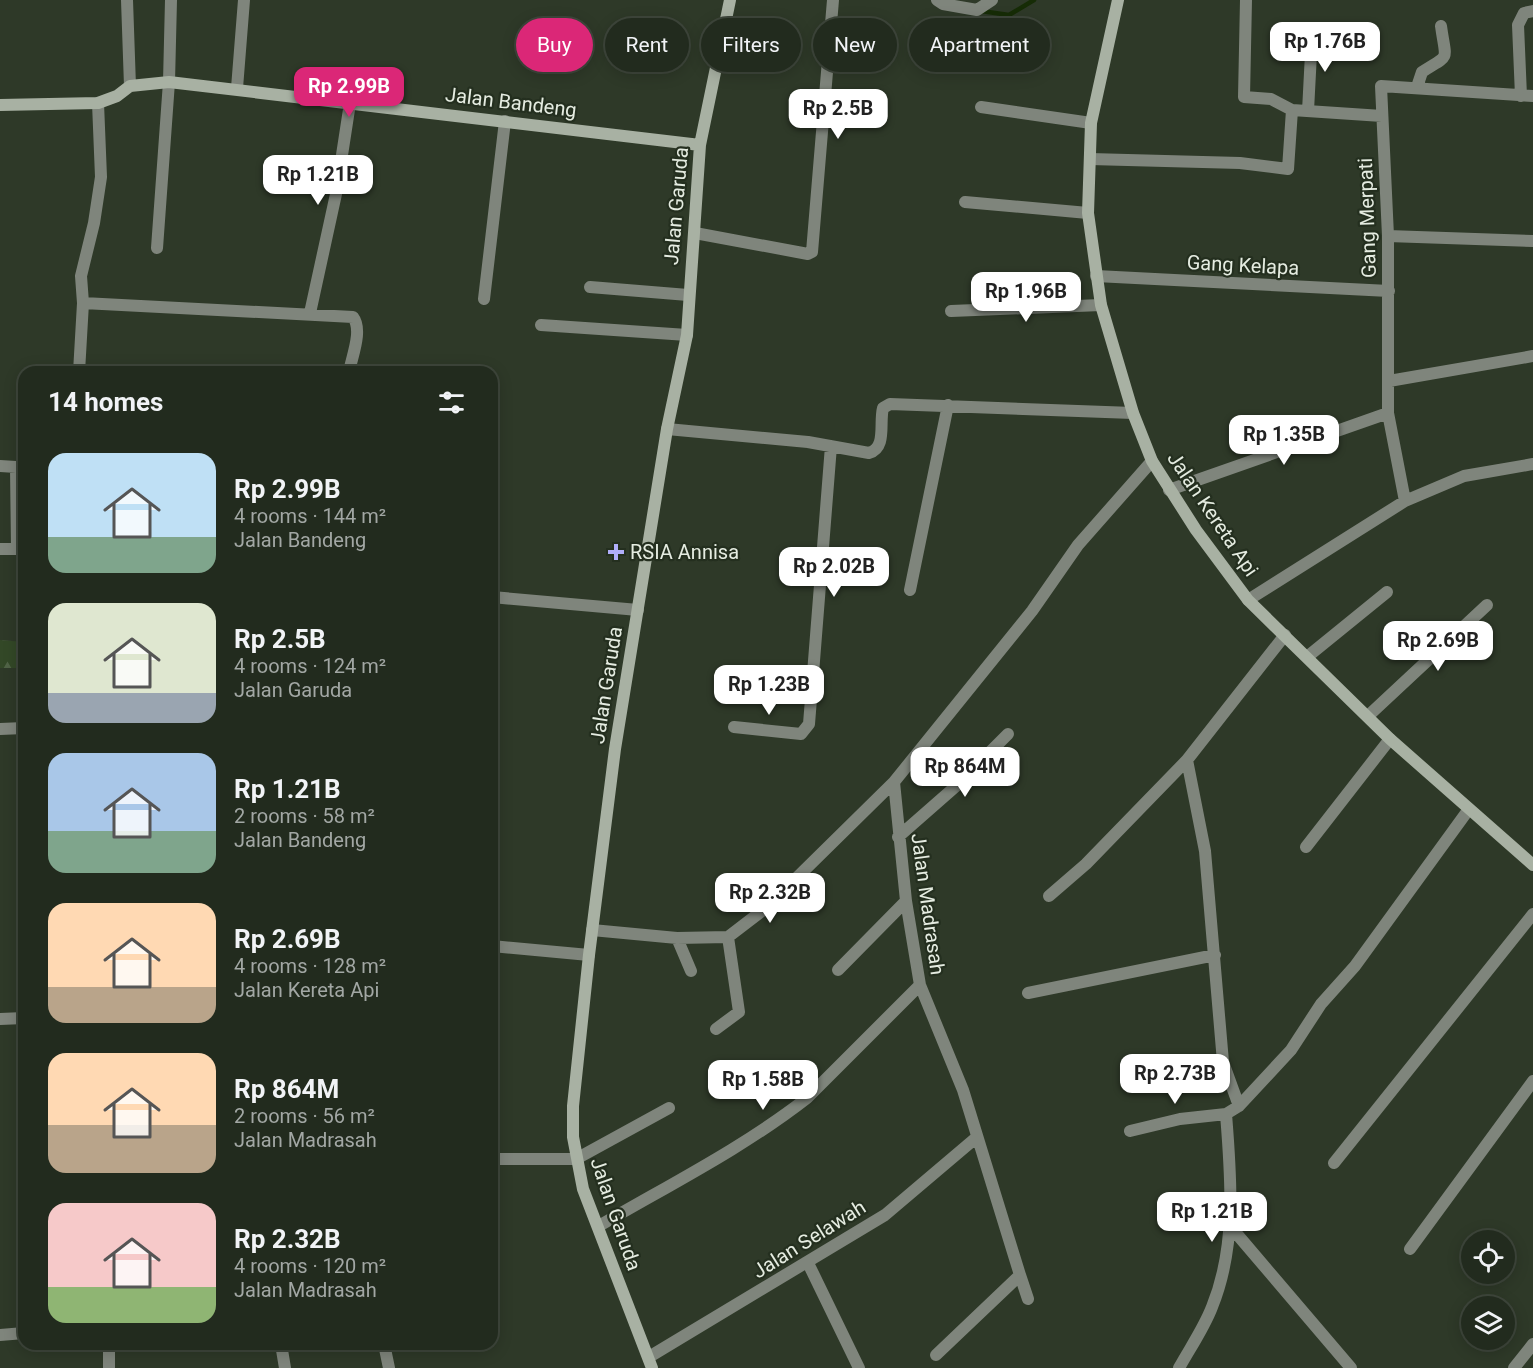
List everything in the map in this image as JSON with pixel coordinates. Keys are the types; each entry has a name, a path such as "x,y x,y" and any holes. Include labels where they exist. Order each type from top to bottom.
{"street":[{"path":"127,0 130,86"},
{"path":"157,248 169,82 171,0"},
{"path":"237,88 244,0"},
{"name":"Jalan Garuda","path":"650,1362 583,1189 576,1159 573,1106 589,954 615,748 667,429 687,335 700,145 730,0"},
{"path":"694,233 808,254 813,251 833,0"},
{"path":"937,0 943,4 977,10 992,0"},
{"name":"Jalan Kereta Api","path":"1118,0 1091,123 1088,213 1101,305 1133,413 1152,461 1169,490 1248,600 1390,739 1533,865"},
{"path":"1246,0 1244,97 1271,99 1292,110 1382,116"},
{"path":"1527,96 1518,25 1524,13 1533,12"},
{"path":"1417,87 1422,72 1443,62 1445,57 1441,26"},
{"path":"1308,111 1312,34"},
{"name":"Jalan Bandeng","path":"0,105 98,103 117,96 130,86 169,82 237,88 700,145"},
{"name":"Gang Merpati","path":"1405,501 1388,413 1388,236 1381,86 1527,96"},
{"path":"79,366 83,303 81,276 94,223 101,177 98,103"},
{"path":"310,313 336,194 350,103"},
{"path":"981,107 1091,123"},
{"path":"1090,159 1240,163 1288,169 1292,110"},
{"path":"484,299 505,121"},
{"path":"965,202 1088,213"},
{"path":"1388,236 1533,241"},
{"name":"Gang Kelapa","path":"1096,276 1389,291"},
{"path":"590,287 688,295"},
{"path":"83,303 353,317 358,323 350,366"},
{"path":"951,311 1101,305"},
{"path":"541,325 687,335"},
{"path":"1389,381 1533,356"},
{"path":"667,429 831,446 868,453 876,451 880,446 883,408 890,404 1133,413"},
{"path":"910,590 948,405"},
{"path":"1169,490 1388,413"},
{"path":"734,727 801,734 808,724 831,446"},
{"path":"592,930 677,938 728,937 767,907 894,782 1032,611 1078,545 1152,461"},
{"path":"1248,600 1405,501 1464,476 1533,464"},
{"path":"0,466 16,467 18,508"},
{"path":"0,549 18,549"},
{"path":"1307,657 1387,592"},
{"path":"498,598 638,610"},
{"path":"1368,716 1487,605"},
{"path":"1049,896 1086,864 1187,760 1285,635"},
{"path":"0,729 18,728"},
{"path":"898,837 955,787 1008,734"},
{"path":"1306,847 1390,739"},
{"path":"1187,760 1205,851 1224,1062 1239,1106"},
{"name":"Jalan Madrasah","path":"894,782 906,901 920,985 963,1090 1028,1299"},
{"path":"1130,1131 1180,1119 1226,1114 1239,1106 1291,1050 1321,1004 1355,966 1469,809"},
{"path":"838,970 906,901"},
{"path":"1334,1163 1533,914"},
{"path":"716,1029 739,1012 728,937"},
{"path":"677,938 691,971"},
{"path":"498,946 589,954"},
{"path":"1028,993 1215,955"},
{"path":"599,1226 788,1113 807,1098 920,985"},
{"path":"0,1019 18,1018"},
{"path":"1410,1249 1533,1082"},
{"path":"498,1159 576,1159 669,1107"},
{"path":"1179,1368 1212,1307 1224,1269 1230,1226 1230,1163 1226,1114"},
{"name":"Jalan Selawah","path":"650,1362 885,1215 977,1137"},
{"path":"1230,1226 1351,1368"},
{"path":"808,1263 859,1368"},
{"path":"936,1355 1020,1275"},
{"path":"0,1335 18,1334"},
{"path":"1514,1368 1533,1344"},
{"path":"109,1350 109,1368"},
{"path":"281,1350 285,1368"},
{"path":"385,1350 389,1368"}],"green space":[{"path":"0,640 18,642 18,668 0,668"}],"waterway":[{"path":"981,11 1009,15 1034,0"}],"place":[{"name":"RSIA Annisa","path":"616,552"}]}
